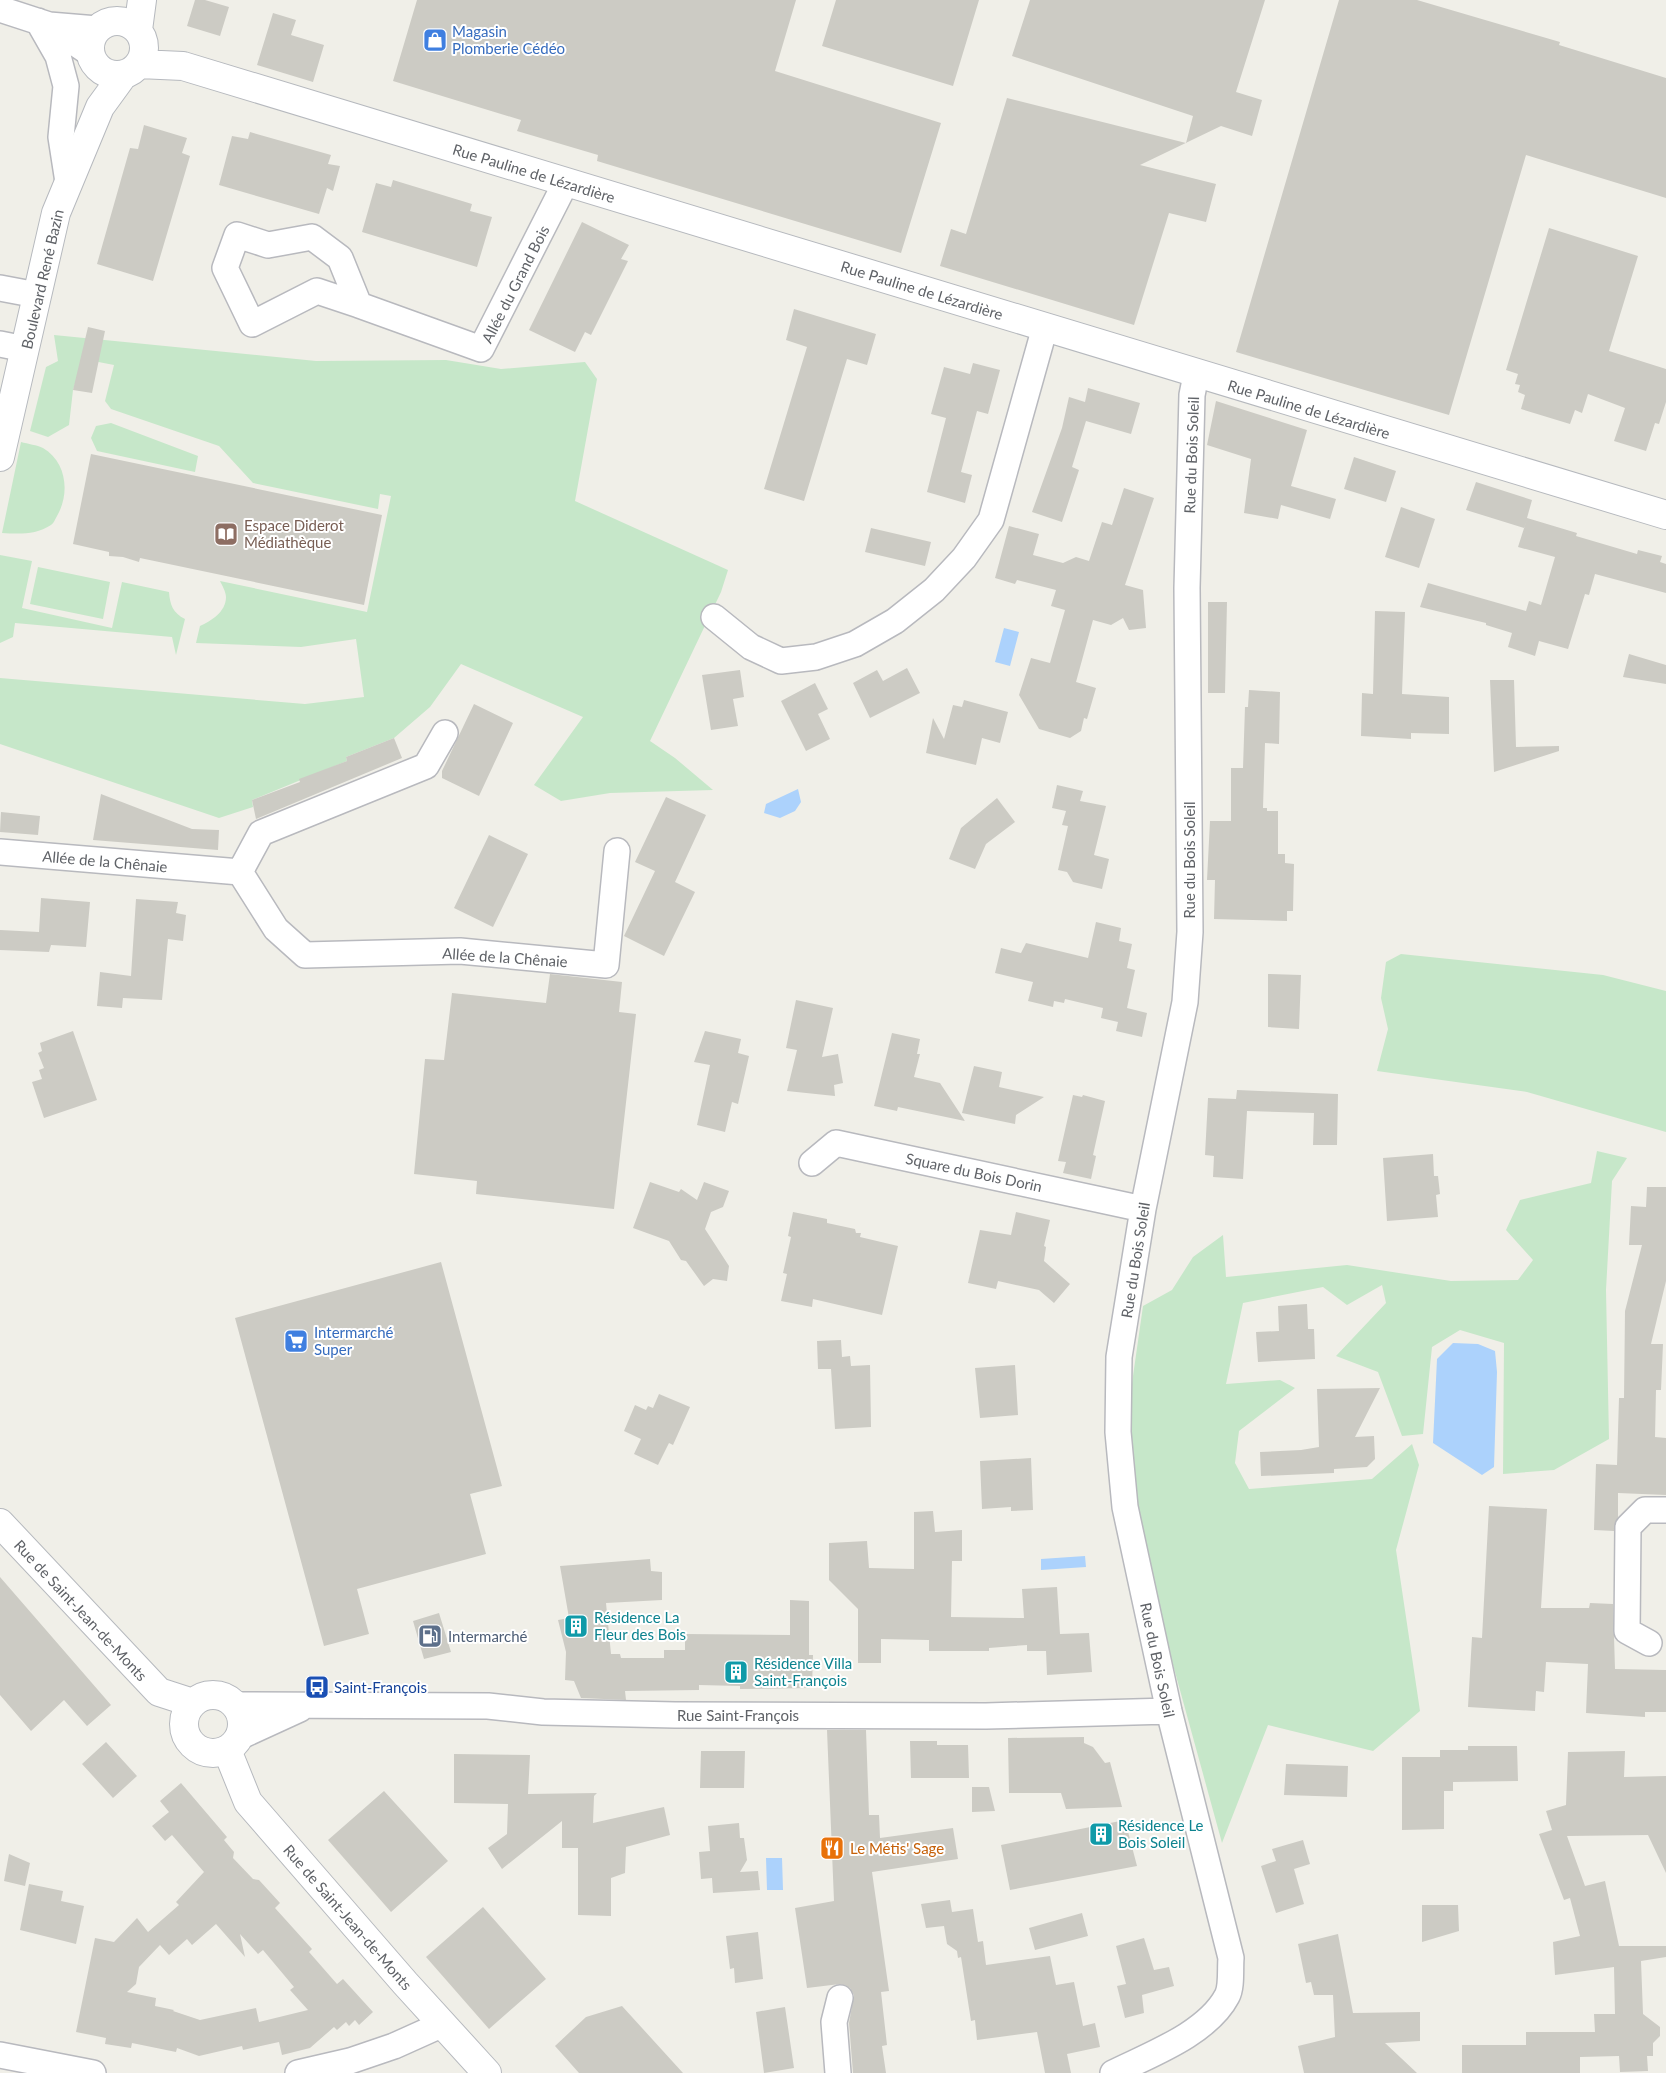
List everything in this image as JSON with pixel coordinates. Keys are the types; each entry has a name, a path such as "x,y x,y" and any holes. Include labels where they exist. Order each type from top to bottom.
{"main road":[{"name":"Boulevard René Bazin","path":"0,457 12,347 37,295 56,213 100,107 120,42 142,0"},
{"name":"Rue Pauline de Lézardière","path":"120,42 178,65 1196,375 1666,515"},
{"name":"Rue de Saint-Jean-de-Monts","path":"0,1523 159,1692 193,1703"},
{"path":"210,1695 228,1699 235,1705 242,1721 233,1743 208,1753 200,1750 187,1737 184,1719 193,1703 210,1695"},
{"name":"Rue de Saint-Jean-de-Monts","path":"233,1743 248,1802 487,2073"}],"street":[{"name":"Rue Pauline de Lézardière","path":"0,9 43,23 120,42"},
{"path":"43,23 58,56 66,86 61,137 68,182"},
{"name":"Allée du Grand Bois","path":"359,305 340,258 312,237 268,245 238,235 225,268 252,324 317,292 359,305 482,350 566,182"},
{"path":"0,288 37,295"},
{"path":"714,618 751,647 781,661 816,657 855,644 895,621 934,590 964,558 990,520 1045,328"},
{"name":"Rue du Bois Soleil","path":"1113,2073 1177,2041 1202,2024 1228,1995 1231,1958 1169,1711 1125,1508 1118,1432 1119,1357 1143,1208 1184,1002 1190,932 1187,588 1192,404 1196,375"},
{"path":"240,872 261,833 426,766 444,733"},
{"name":"Allée de la Chênaie","path":"0,852 240,872 276,929 306,955 460,950 606,965 618,851"},
{"name":"Square du Bois Dorin","path":"812,1163 836,1143 1143,1208"},
{"path":"1649,1643 1627,1631 1628,1527 1645,1510 1666,1510"},
{"name":"Rue Saint-François","path":"235,1705 488,1706 544,1712 675,1715 986,1716 1169,1711"},
{"name":"Rue Saint-François","path":"233,1743 307,1706"},
{"path":"838,2073 834,2022 840,1998"},
{"path":"298,2073 350,2060 394,2046 443,2024"},
{"path":"0,2055 92,2073"}],"green space":[{"path":"54,335 316,361 446,360 501,369 585,362 597,379 575,501 728,570 721,592 650,741 675,758 713,790 610,793 561,801 534,785 583,717 461,664 430,707 394,738 346,757 347,761 252,800 253,807 219,818 0,744 0,678 305,704 364,697 356,639 301,647 196,643 200,626 213,619 221,611 225,602 226,595 220,581 367,612 391,496 380,494 378,509 253,483 219,446 111,409 105,401 114,365 83,359 73,390 69,425 48,437 30,431 46,367 58,361"},
{"path":"111,423 198,456 195,472 97,451 91,438 96,426"},
{"path":"21,442 43,448 57,461 64,479 64,498 51,525 39,531 27,533 2,533"},
{"path":"0,555 32,561 22,608 112,628 122,582 169,592 173,608 185,619 176,655 172,637 15,623 13,637 0,643"},
{"path":"38,567 110,582 103,619 30,604"},
{"path":"1401,954 1603,975 1666,991 1666,1132 1527,1092 1377,1071 1388,1029 1381,998 1386,962"},
{"path":"1597,1151 1627,1158 1612,1181 1606,1290 1609,1439 1554,1470 1503,1474 1504,1343 1460,1330 1432,1347 1423,1434 1402,1436 1378,1372 1336,1356 1386,1303 1382,1285 1347,1305 1323,1287 1243,1303 1226,1384 1280,1380 1295,1388 1239,1431 1235,1463 1249,1489 1372,1479 1412,1444 1419,1465 1396,1550 1420,1711 1373,1751 1268,1725 1222,1843 1161,1621 1133,1491 1131,1390 1143,1306 1172,1290 1193,1257 1223,1235 1226,1277 1347,1265 1451,1281 1518,1280 1533,1260 1506,1230 1520,1200 1591,1183"}],"water":[{"path":"1004,628 1019,632 1010,666 995,662"},
{"path":"798,789 801,802 795,811 780,818 764,813 766,804"},
{"path":"1453,1343 1478,1344 1495,1351 1497,1372 1494,1467 1482,1475 1433,1443 1437,1359"},
{"path":"1085,1556 1086,1567 1041,1570 1041,1559"},
{"path":"766,1858 782,1858 783,1890 767,1890"}],"building":[{"path":"195,0 205,0 229,7 220,36 187,26"},
{"path":"417,0 796,0 775,71 941,123 901,253 597,161 598,155 517,131 521,120 393,81"},
{"path":"836,0 979,0 953,86 822,46"},
{"path":"1030,0 1265,0 1236,92 1262,100 1252,136 1221,126 1186,143 1193,116 1012,56"},
{"path":"1339,0 1417,0 1560,42 1559,45 1666,78 1666,198 1526,155 1449,415 1236,352"},
{"path":"273,13 296,20 291,35 324,45 313,82 257,65"},
{"path":"1007,98 1186,143 1140,165 1216,184 1206,222 1169,213 1134,325 940,266 951,229 966,234"},
{"path":"144,125 187,138 182,153 190,156 153,281 97,264 130,148 138,149"},
{"path":"250,132 331,155 328,164 340,166 333,191 327,188 319,214 219,185 232,136 248,139"},
{"path":"393,180 472,204 470,211 492,217 477,267 362,232 376,183 391,187"},
{"path":"582,222 629,245 621,259 628,261 591,335 585,332 575,352 529,330"},
{"path":"1549,228 1638,256 1609,351 1666,369 1666,402 1659,424 1655,423 1646,451 1614,441 1625,408 1588,394 1582,413 1575,410 1570,424 1521,409 1525,395 1518,392 1520,385 1515,384 1518,374 1506,370"},
{"path":"794,309 876,334 867,365 847,359 804,501 764,489 807,347 786,340"},
{"path":"88,327 105,331 92,393 73,390"},
{"path":"973,363 1000,370 988,414 977,411 961,472 972,475 965,503 927,492 946,418 931,414 944,367 970,374"},
{"path":"1088,388 1140,403 1131,434 1086,421 1072,467 1079,470 1062,522 1032,512 1062,428 1069,397 1085,402"},
{"path":"1216,401 1307,430 1291,486 1336,499 1330,519 1281,505 1278,519 1244,513 1251,459 1207,445"},
{"name":"Espace Diderot Médiathèque","path":"91,454 382,515 364,605 140,558 139,562 123,557 109,556 109,552 73,544"},
{"path":"1354,457 1396,471 1386,502 1344,489"},
{"path":"1476,482 1532,500 1527,518 1577,533 1576,536 1637,554 1638,550 1662,556 1660,562 1666,564 1666,593 1595,574 1589,595 1585,594 1568,649 1539,641 1535,656 1508,647 1512,633 1486,625 1486,623 1420,607 1428,583 1526,611 1529,601 1541,605 1555,557 1518,547 1527,519 1524,528 1466,510"},
{"path":"1124,488 1154,498 1125,585 1143,590 1146,628 1129,630 1123,618 1111,625 1093,620 1076,682 1096,688 1087,719 1084,718 1081,731 1070,738 1039,729 1019,695 1031,658 1050,663 1065,610 1051,606 1056,590 1017,580 1015,584 995,578 1009,526 1039,534 1033,555 1063,563 1076,557 1089,561 1102,522 1112,525"},
{"path":"1401,507 1435,519 1419,568 1385,557"},
{"path":"871,528 931,542 925,566 865,552"},
{"path":"1208,602 1227,602 1225,693 1208,693"},
{"path":"1375,611 1405,612 1402,694 1449,697 1449,734 1411,733 1411,739 1361,736 1362,693 1373,694"},
{"path":"1629,654 1666,665 1666,684 1623,677"},
{"path":"907,668 920,693 870,718 853,683 877,670 883,681"},
{"path":"740,670 744,697 733,699 738,726 711,730 702,675"},
{"path":"1490,680 1514,680 1516,747 1559,746 1559,751 1494,772"},
{"path":"815,683 828,709 818,714 830,739 806,751 781,701"},
{"path":"1249,690 1280,692 1279,744 1265,743 1263,808 1267,808 1267,811 1278,811 1278,854 1285,854 1285,863 1294,864 1293,911 1287,911 1287,921 1214,919 1215,880 1207,880 1210,821 1231,821 1231,768 1243,768 1245,707 1248,707"},
{"path":"964,700 1008,712 1000,743 982,738 976,765 926,753 933,718 944,739 953,705 962,707"},
{"path":"474,704 513,723 479,796 442,778 442,771"},
{"path":"394,738 402,758 256,819 252,800 300,782 299,779 347,761 346,757"},
{"path":"1057,785 1083,791 1080,801 1106,806 1094,855 1109,859 1102,889 1073,882 1067,872 1058,870 1068,826 1062,825 1066,811 1052,808"},
{"path":"101,794 192,829 219,830 218,850 93,840"},
{"path":"666,797 706,815 675,882 695,892 664,956 624,936 655,871 635,862"},
{"path":"997,798 1015,822 986,844 975,869 949,859 961,828"},
{"path":"1,812 40,816 38,835 0,832"},
{"path":"489,835 528,854 493,927 454,908"},
{"path":"41,898 90,902 86,947 51,945 49,952 0,950 0,930 39,932"},
{"path":"136,899 178,902 176,913 186,915 183,941 168,939 162,1000 123,998 122,1008 97,1006 100,972 131,976"},
{"path":"1096,922 1121,928 1119,941 1132,944 1127,968 1135,970 1127,1008 1147,1013 1142,1037 1116,1031 1118,1022 1101,1018 1103,1008 1065,999 1064,1003 1054,1001 1053,1007 1028,1001 1033,982 995,973 1001,948 1021,953 1026,943 1088,958"},
{"path":"550,974 622,982 619,1012 636,1014 614,1209 476,1194 477,1181 414,1174 425,1059 444,1060 452,993 546,1003"},
{"path":"1268,974 1301,975 1299,1029 1268,1027"},
{"path":"796,1000 833,1008 822,1057 838,1054 843,1083 834,1085 835,1096 787,1091 797,1050 786,1048"},
{"path":"73,1031 97,1100 44,1118 32,1082 42,1079 39,1070 44,1068 38,1053 42,1051 40,1043"},
{"path":"705,1031 741,1039 738,1053 749,1056 738,1104 732,1102 725,1132 697,1125 710,1065 694,1062"},
{"path":"892,1033 920,1039 917,1054 920,1054 914,1077 940,1083 965,1121 898,1107 897,1111 874,1106"},
{"path":"974,1066 1002,1072 999,1087 1044,1097 1016,1115 1015,1124 962,1113"},
{"path":"1237,1090 1338,1094 1337,1145 1313,1145 1314,1113 1247,1111 1243,1179 1213,1177 1214,1156 1205,1155 1208,1098 1236,1099"},
{"path":"1073,1095 1082,1097 1083,1095 1105,1101 1093,1155 1096,1156 1091,1179 1063,1173 1066,1162 1058,1161"},
{"path":"1433,1154 1434,1176 1438,1176 1440,1194 1436,1195 1438,1217 1387,1221 1383,1158"},
{"path":"650,1182 679,1192 681,1189 697,1200 704,1182 729,1191 723,1207 711,1212 705,1229 729,1266 727,1281 713,1279 704,1286 686,1261 681,1260 669,1241 633,1228"},
{"path":"1647,1187 1666,1187 1666,1281 1651,1344 1663,1344 1661,1390 1656,1390 1655,1437 1666,1438 1666,1495 1618,1493 1618,1517 1614,1531 1594,1530 1596,1464 1617,1465 1619,1398 1624,1398 1625,1311 1642,1245 1629,1245 1631,1206 1646,1207"},
{"path":"793,1212 827,1219 827,1223 855,1229 856,1233 861,1233 860,1237 898,1246 882,1315 813,1299 812,1307 781,1301 787,1274 783,1273 791,1237 788,1236"},
{"path":"1016,1212 1050,1220 1044,1246 1046,1247 1044,1261 1070,1284 1054,1303 1039,1290 998,1281 996,1289 968,1283 980,1230 1011,1235"},
{"path":"441,1262 502,1486 470,1494 486,1554 357,1589 369,1634 324,1646 235,1318"},
{"path":"1307,1304 1308,1329 1314,1329 1315,1359 1258,1362 1256,1332 1279,1331 1278,1306"},
{"path":"841,1340 842,1357 850,1356 851,1366 870,1365 871,1427 835,1429 831,1369 818,1369 817,1341"},
{"path":"1015,1365 1018,1415 980,1418 975,1368"},
{"path":"1380,1388 1355,1437 1374,1436 1375,1459 1367,1467 1334,1469 1334,1473 1261,1476 1260,1452 1319,1447 1317,1389"},
{"path":"659,1394 690,1407 673,1445 669,1443 658,1465 634,1454 641,1439 624,1431 635,1405 646,1410 648,1406 653,1408"},
{"path":"1031,1458 1033,1510 1011,1511 1011,1507 982,1509 980,1461"},
{"path":"1489,1506 1547,1509 1541,1608 1589,1608 1590,1603 1613,1604 1615,1669 1666,1670 1666,1712 1645,1712 1645,1717 1586,1713 1588,1664 1546,1662 1544,1692 1536,1691 1535,1711 1468,1707 1472,1637 1482,1638"},
{"path":"933,1511 935,1532 962,1530 962,1561 952,1561 951,1617 1024,1618 1022,1589 1057,1587 1060,1634 1089,1633 1092,1672 1047,1675 1046,1651 1027,1651 1027,1645 989,1648 989,1651 929,1651 929,1640 881,1639 881,1663 858,1663 858,1609 829,1580 829,1543 867,1541 869,1568 914,1569 914,1512"},
{"path":"650,1559 651,1571 662,1572 662,1600 606,1603 611,1654 620,1654 621,1658 664,1658 664,1650 685,1650 685,1634 790,1635 790,1600 809,1601 809,1655 813,1655 812,1688 740,1689 740,1686 699,1685 699,1690 625,1691 626,1700 581,1698 574,1681 565,1680 566,1652 558,1620 569,1618 560,1566"},
{"path":"0,1577 111,1705 87,1726 64,1700 31,1731 0,1695"},
{"path":"439,1613 451,1652 424,1659 413,1621"},
{"path":"827,1730 866,1730 869,1815 879,1815 880,1838 953,1828 958,1859 872,1872 889,1991 881,1992 887,2045 882,2046 886,2073 853,2073 849,2023 854,1995 850,1988 840,1984 807,1988 795,1908 834,1901"},
{"path":"1084,1737 1084,1743 1093,1747 1105,1763 1110,1762 1122,1807 1066,1809 1061,1793 1009,1793 1008,1738"},
{"path":"910,1741 937,1741 937,1745 968,1745 969,1778 911,1778"},
{"path":"106,1742 137,1776 113,1798 82,1764"},
{"path":"1468,1746 1517,1746 1518,1781 1453,1782 1453,1791 1444,1791 1444,1829 1402,1830 1402,1757 1440,1757 1440,1750 1468,1750"},
{"path":"701,1751 745,1751 744,1788 700,1788"},
{"path":"1625,1751 1624,1777 1666,1776 1666,1873 1648,1835 1567,1836 1585,1886 1605,1881 1619,1946 1666,1946 1666,1957 1641,1961 1643,2014 1660,2027 1660,2036 1653,2043 1653,2056 1647,2056 1648,2071 1620,2072 1619,2056 1580,2057 1580,2073 1462,2073 1462,2045 1526,2045 1526,2032 1595,2032 1594,2014 1615,2014 1614,1967 1555,1975 1553,1942 1580,1936 1570,1898 1564,1900 1539,1834 1552,1830 1546,1811 1566,1805 1568,1752"},
{"path":"454,1754 530,1755 528,1794 597,1793 594,1796 593,1823 664,1807 670,1835 626,1847 625,1873 611,1878 611,1916 578,1915 578,1848 562,1848 562,1821 502,1869 488,1848 507,1834 508,1804 454,1803"},
{"path":"1286,1764 1348,1766 1347,1797 1284,1795"},
{"path":"181,1783 227,1837 224,1840 234,1852 233,1858 253,1879 259,1880 280,1903 275,1908 312,1949 309,1952 337,1984 343,1979 373,2012 359,2025 355,2020 349,2026 346,2022 337,2030 334,2027 310,2048 282,2055 279,2042 243,2050 242,2046 199,2056 177,2048 176,2052 132,2043 131,2048 105,2044 106,2038 76,2032 95,1938 114,1942 137,1918 148,1932 179,1905 176,1902 204,1872 172,1835 165,1841 152,1826 169,1812 160,1801","holes":["216,1924 245,1957 240,1934 258,1954 263,1950 294,1987 290,1990 308,2010 259,2022 256,2008 200,2020 174,2010 155,2006 156,1998 127,1992 136,1984 139,1967 160,1945 169,1955 187,1939 192,1945"]},
{"path":"972,1787 989,1787 995,1811 972,1812"},
{"path":"384,1791 448,1861 391,1912 328,1840"},
{"path":"1125,1820 1137,1866 1010,1890 1001,1845"},
{"path":"739,1823 740,1838 744,1838 747,1860 740,1872 758,1871 760,1890 713,1893 712,1878 701,1879 699,1852 710,1851 708,1826"},
{"path":"1303,1840 1310,1864 1294,1869 1304,1904 1276,1913 1261,1866 1276,1861 1272,1849"},
{"path":"9,1854 30,1863 25,1886 4,1881"},
{"path":"29,1884 63,1891 61,1901 84,1906 76,1944 20,1930"},
{"path":"950,1900 952,1912 973,1909 978,1942 983,1941 986,1965 1050,1956 1056,1985 1074,1982 1083,2026 1095,2023 1100,2047 1067,2054 1071,2073 1045,2073 1037,2032 977,2040 975,2020 971,2021 961,1957 958,1958 957,1951 947,1944 944,1926 926,1928 921,1904"},
{"path":"1422,1905 1458,1905 1459,1931 1422,1942"},
{"path":"483,1907 546,1979 489,2029 426,1957"},
{"path":"1082,1913 1088,1936 1035,1950 1029,1928"},
{"path":"758,1932 763,1979 735,1983 734,1968 730,1969 726,1936"},
{"path":"1338,1934 1353,2013 1420,2012 1420,2041 1385,2043 1417,2073 1304,2073 1298,2046 1335,2037 1333,1995 1314,1995 1311,1982 1306,1983 1298,1944"},
{"path":"1144,1938 1154,1970 1169,1967 1174,1986 1142,1995 1144,2013 1125,2018 1117,1986 1126,1984 1116,1946"},
{"path":"622,2006 683,2073 579,2073 555,2046 586,2017"},
{"path":"785,2007 794,2068 764,2073 756,2012"}],"place":[{"name":"Magasin Plomberie Cédéo","path":"435,40"},
{"name":"Espace Diderot Médiathèque","path":"226,534"},
{"name":"Intermarché Super","path":"296,1341"},
{"name":"Résidence La Fleur des Bois","path":"576,1626"},
{"name":"Intermarché","path":"430,1636"},
{"name":"Résidence Villa Saint-François","path":"736,1672"},
{"name":"Saint-François","path":"317,1687"},
{"name":"Résidence Le Bois Soleil","path":"1101,1834"},
{"name":"Le Métis' Sage","path":"832,1848"}]}
